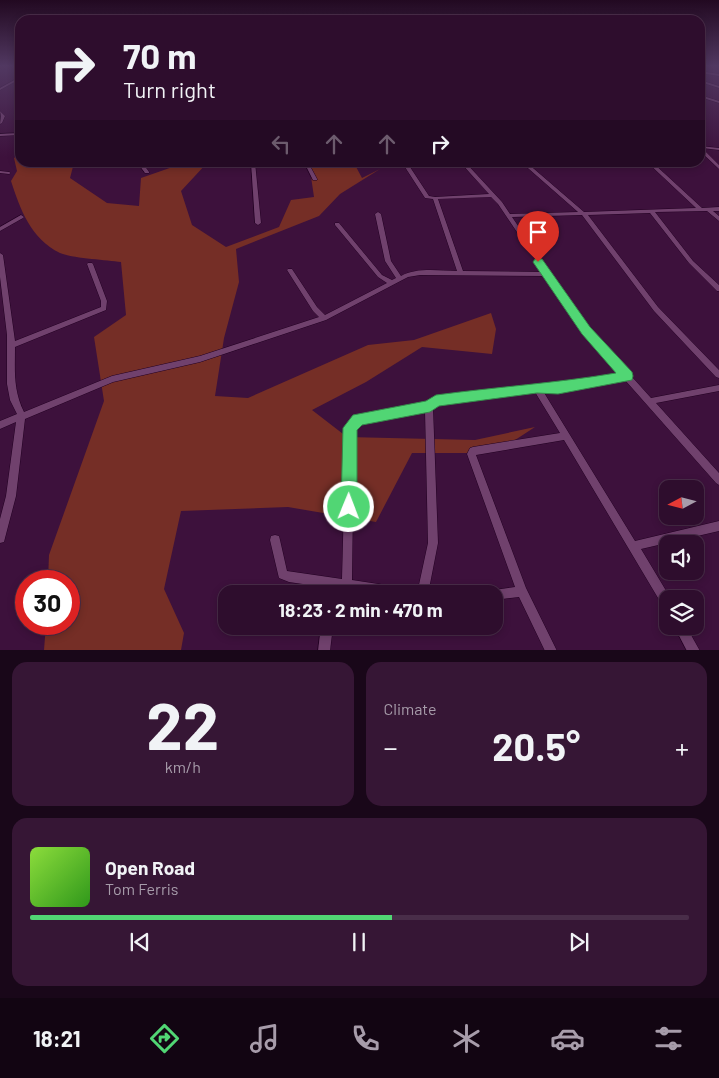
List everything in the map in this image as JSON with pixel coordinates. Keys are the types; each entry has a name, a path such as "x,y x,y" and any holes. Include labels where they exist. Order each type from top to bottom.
{"street":[{"path":"705,98 719,102"},
{"path":"0,112 3,116 0,123"},
{"path":"0,135 15,134"},
{"path":"705,148 719,149"},
{"path":"705,153 719,168"},
{"path":"143,167 147,172"},
{"path":"253,167 258,223"},
{"path":"309,167 315,179"},
{"path":"408,167 427,197 493,194"},
{"path":"467,167 493,194 510,216 546,274 586,330 651,401 719,480"},
{"path":"529,167 585,215 656,309 719,375"},
{"path":"654,167 700,209"},
{"path":"0,172 9,172"},
{"path":"435,198 461,273"},
{"path":"708,209 719,219"},
{"path":"510,216 585,215 719,209"},
{"path":"652,212 691,262 719,289"},
{"path":"378,214 388,261 400,279"},
{"path":"0,229 22,217"},
{"path":"337,224 380,276 391,282"},
{"path":"0,255 12,345 11,384 14,400 21,415 11,496 0,538"},
{"path":"12,345 104,308 104,301 90,264"},
{"path":"290,270 315,309 324,318"},
{"path":"0,425 112,379 200,359 324,318 391,282 420,272 546,274"},
{"path":"348,585 350,428 358,420 430,406 436,401 537,388 558,388 627,376"},
{"path":"537,388 660,590"},
{"path":"651,401 719,388"},
{"path":"424,585 433,544 430,406"},
{"path":"552,650 522,591 471,454 473,451 566,436"},
{"path":"634,546 719,526"},
{"path":"275,540 283,574 317,585"},
{"path":"503,594 522,591"},
{"path":"324,650 326,635"},
{"path":"685,635 694,650"}],"shaded area":[{"path":"16,167 73,167 70,178 107,203 139,206 141,178 173,167 203,167 181,191 192,225 226,247 279,227 291,200 314,197 310,167 356,167 362,178 380,169 340,194 319,216 236,249 239,282 224,338 215,396 248,398 368,345 414,340 491,313 496,329 492,354 422,347 366,382 312,410 347,437 475,440 535,427 512,442 475,453 412,453 376,522 288,507 181,511 164,589 184,633 181,650 44,650 45,635 80,635 80,570 48,570 49,555 104,401 94,337 126,315 121,262 65,255 50,247 41,240 28,222 18,202 11,181 17,171"}],"route":[{"path":"349,507 350,428 358,420 430,406 431,403 436,401 537,388 558,388 627,376 570,310 538,262"}]}
